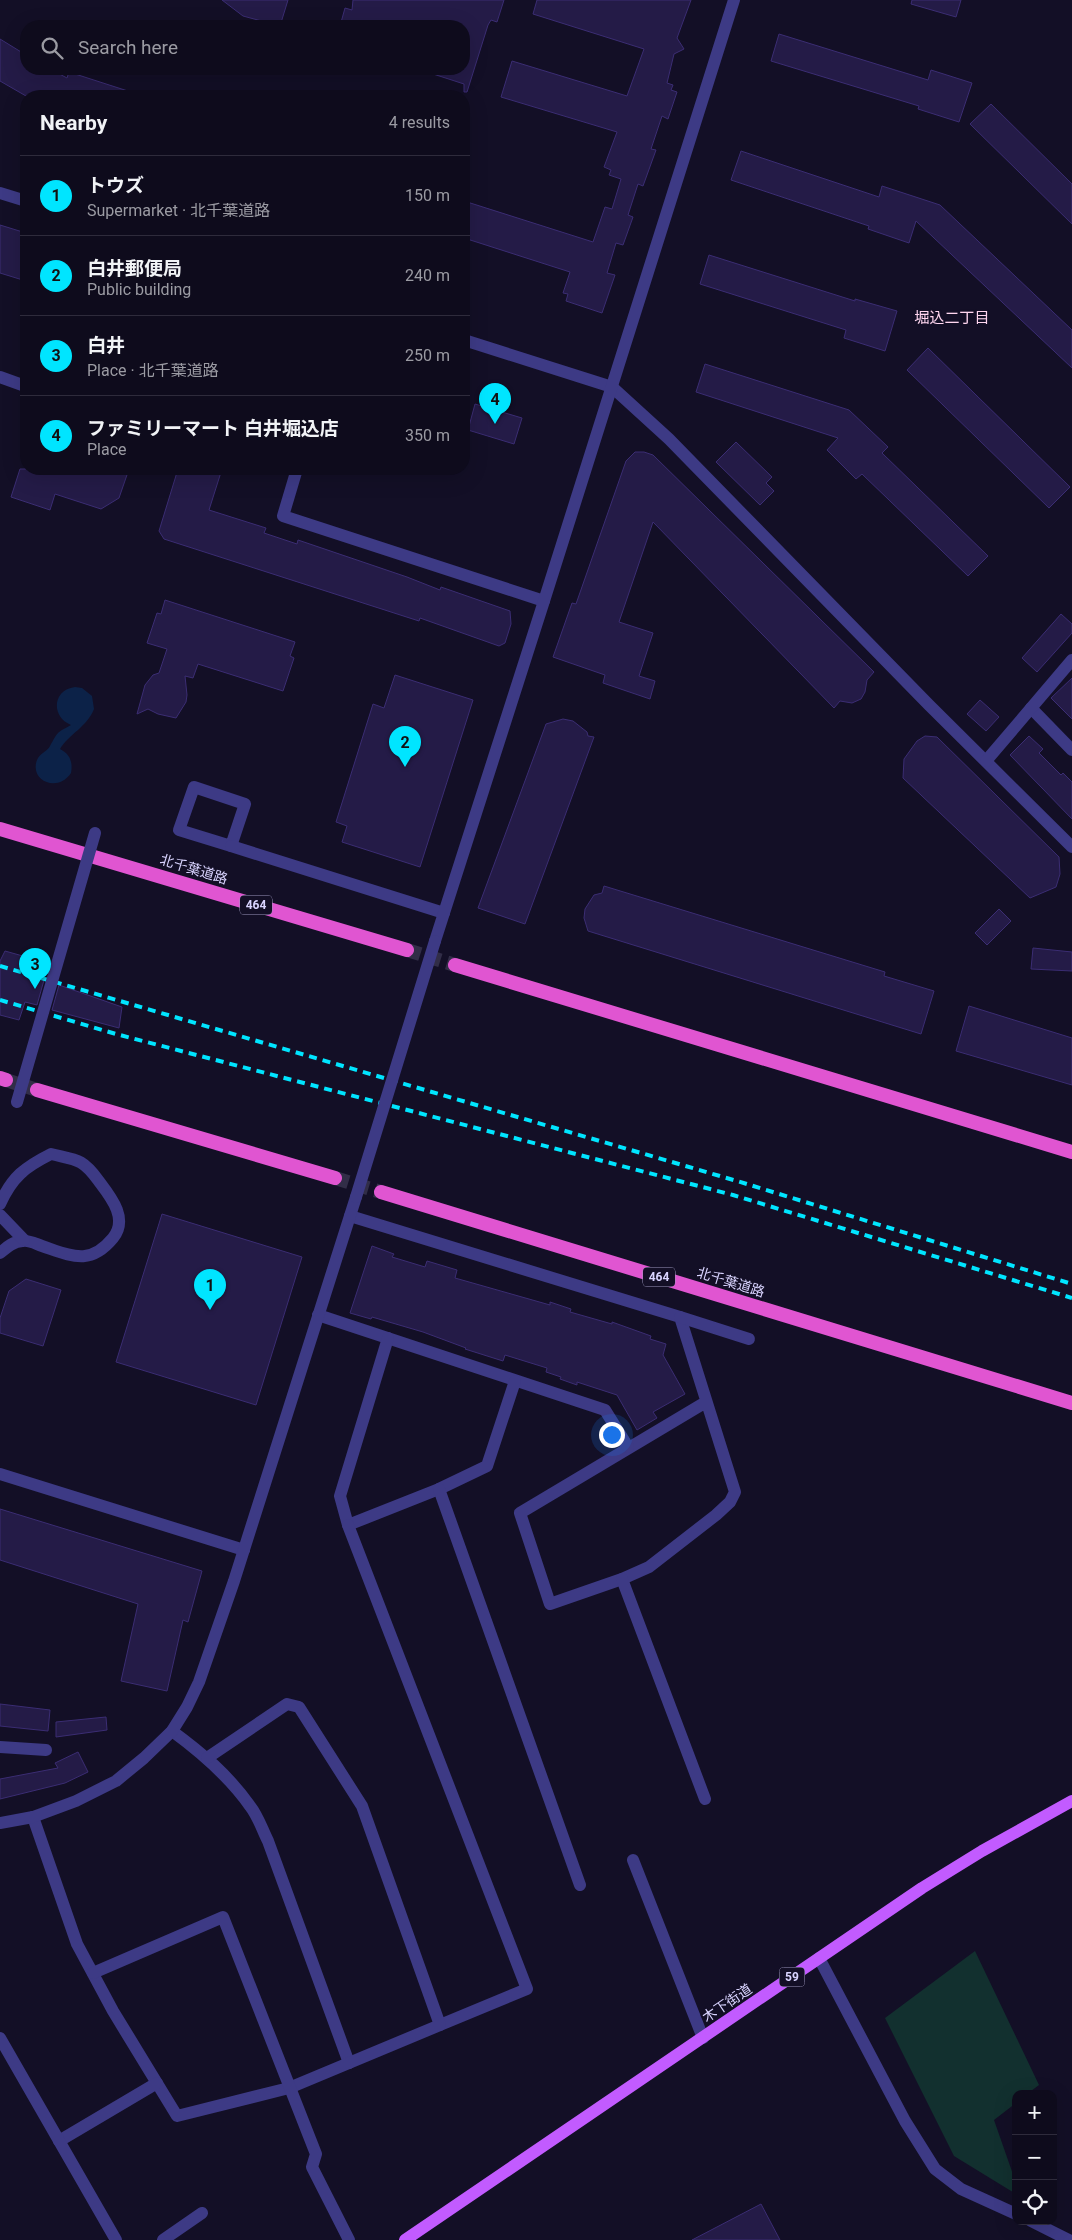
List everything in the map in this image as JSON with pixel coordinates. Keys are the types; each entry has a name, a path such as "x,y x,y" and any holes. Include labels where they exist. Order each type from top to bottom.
{"highway":[{"name":"北千葉道路","path":"0,829 407,950"},
{"path":"455,965 1072,1152"},
{"path":"38,1090 335,1178"},
{"name":"北千葉道路","path":"381,1192 1072,1402"}],"main road":[{"name":"木下街道","path":"406,2240 819,1958 952,1870 1072,1801"}],"street":[{"path":"0,1823 33,1817 76,1801 116,1780 144,1758 172,1731 187,1707 199,1682 244,1550 734,0"},
{"path":"0,193 20,199"},
{"path":"470,342 612,387 668,439 1072,847"},
{"path":"0,377 20,384"},
{"path":"295,475 284,516 544,602"},
{"path":"986,761 1072,660"},
{"path":"1031,708 1072,750"},
{"path":"231,846 245,804 194,787 180,830 444,913"},
{"path":"17,1102 95,833"},
{"path":"0,1204 8,1186 31,1164 51,1154 81,1161 89,1168 117,1206 119,1219 116,1235 103,1250 85,1257 67,1254 24,1240 0,1215"},
{"path":"350,1216 749,1338"},
{"path":"0,1252 13,1243 24,1240"},
{"path":"318,1315 605,1410 628,1448"},
{"path":"680,1317 734,1492 730,1502 686,1540 649,1567 622,1579 550,1604 520,1513 706,1402"},
{"path":"33,1817 77,1944 177,2116 289,2088 527,1989 348,1525 340,1496 388,1338"},
{"path":"348,1525 439,1489 487,1466 515,1381"},
{"path":"0,1474 244,1550"},
{"path":"439,1489 580,1886"},
{"path":"622,1579 706,1799"},
{"path":"207,1758 287,1704 299,1707 362,1806 440,2025"},
{"path":"172,1731 207,1758 232,1783 252,1807 268,1841 349,2063"},
{"path":"0,1747 46,1750"},
{"path":"633,1860 702,2038"},
{"path":"93,1973 222,1917 316,2154 312,2167 349,2240"},
{"path":"819,1958 904,2121 935,2169 961,2189 1012,2212"},
{"path":"0,2039 116,2240"},
{"path":"59,2141 157,2083"},
{"path":"163,2240 202,2213"},
{"path":"1038,2225 1069,2240"}],"green space":[{"path":"975,1951 1039,2085 1032,2090 1012,2090 1012,2106 994,2120 1012,2172 1012,2192 954,2156 885,2018"}],"water":[{"path":"82,688 92,696 94,709 83,726 60,749 70,759 72,765 71,773 59,782 46,782 37,774 37,760 49,748 58,733 71,725 60,716 57,704 58,698 62,693 67,689"}],"building":[{"path":"222,0 288,0 282,20 258,20 243,16"},
{"path":"353,0 504,0 497,22 491,20 488,25 468,90 464,90 464,84 436,75 470,75 470,20 342,20 345,8 352,10"},
{"path":"537,0 691,0 677,38 684,49 674,54 667,83 673,85 671,90 677,92 668,119 662,116 651,149 656,150 643,186 638,184 628,215 633,217 623,245 616,243 607,273 615,275 602,313 566,301 568,294 563,293 570,272 470,240 470,203 593,242 605,207 612,209 621,179 609,175 611,170 604,167 617,132 501,97 512,61 627,96 644,49 533,14"},
{"path":"912,0 961,0 956,17 911,4"},
{"path":"779,34 928,80 931,70 972,83 959,122 918,109 919,106 771,61"},
{"path":"0,39 20,51 20,75 61,75 67,78 68,75 78,75 125,90 20,90 20,93 0,81"},
{"path":"991,104 1072,184 1072,224 970,124"},
{"path":"741,151 879,197 882,186 940,205 1072,330 1072,368 916,221 909,243 868,229 869,226 731,180"},
{"path":"0,225 20,231 20,279 0,273"},
{"path":"709,255 855,301 855,299 897,311 885,351 844,338 846,330 700,284"},
{"path":"928,348 1070,487 1049,508 907,370"},
{"path":"705,364 849,410 888,447 882,453 988,556 968,576 862,474 856,479 827,450 838,438 696,392"},
{"path":"475,404 522,418 514,444 470,431"},
{"path":"736,442 772,477 766,483 774,491 760,505 716,462"},
{"path":"635,452 653,455 874,672 867,680 865,692 861,699 852,703 840,701 834,708 653,522 619,622 653,633 639,676 655,681 650,699 603,683 605,675 553,657 572,603 576,604 626,461"},
{"path":"20,469 20,475 127,475 119,498 101,509 55,494 50,510 11,497"},
{"path":"176,475 220,475 209,510 266,528 264,533 297,544 298,540 440,590 441,587 510,611 511,624 505,643 499,646 420,618 419,621 164,539 159,531"},
{"path":"165,600 295,642 290,656 294,658 283,691 198,664 193,678 185,676 186,702 176,718 158,714 148,709 137,714 145,685 153,675 159,673 167,649 147,643 157,613 161,614"},
{"path":"1061,614 1072,624 1072,633 1037,672 1022,658"},
{"path":"395,675 473,700 420,867 342,842 347,826 336,822 373,704 384,708"},
{"path":"1072,678 1072,719 1051,698"},
{"path":"980,700 999,717 986,731 967,714"},
{"path":"563,719 573,721 587,732 588,736 594,737 525,924 478,908 546,724"},
{"path":"925,736 937,737 1059,857 1060,874 1056,887 1030,898 903,778 904,759 917,741"},
{"path":"1029,736 1043,749 1039,753 1061,775 1063,773 1072,782 1072,819 1010,755"},
{"path":"604,886 885,972 884,976 934,991 921,1034 588,931 584,918 585,909 594,895 602,893"},
{"path":"999,909 1011,921 987,945 975,933"},
{"path":"1033,948 1072,952 1072,971 1031,969"},
{"path":"5,951 37,960 32,976 44,980 37,1005 25,1002 19,1020 0,1015 0,961"},
{"path":"59,985 122,1007 119,1028 52,1010"},
{"path":"969,1006 1072,1038 1072,1085 956,1051"},
{"path":"162,1214 302,1257 256,1405 116,1362"},
{"path":"372,1246 394,1254 392,1257 425,1267 427,1261 457,1270 455,1278 550,1305 550,1302 571,1309 570,1312 612,1324 612,1322 651,1336 650,1339 666,1344 663,1355 685,1394 653,1412 657,1418 637,1430 617,1395 577,1382 577,1385 560,1379 561,1377 546,1372 547,1368 505,1355 503,1361 465,1349 423,1332 372,1317 371,1319 350,1313"},
{"path":"26,1279 61,1290 43,1346 0,1333 0,1318 9,1291"},
{"path":"0,1509 202,1571 188,1622 183,1620 167,1691 121,1681 138,1604 0,1560"},
{"path":"0,1704 50,1710 48,1731 0,1726"},
{"path":"106,1717 107,1730 56,1737 56,1722"},
{"path":"78,1752 88,1772 65,1783 0,1799 0,1779 58,1768 55,1763"},
{"path":"761,2204 780,2240 692,2240"}],"tunnel":[{"path":"407,950 455,965"},
{"path":"6,1080 37,1090"},
{"path":"335,1178 381,1192"}],"railway":[{"path":"0,966 737,1181 1072,1284"},
{"path":"0,1000 116,1034 733,1195 1072,1298"}],"place":[{"name":"ファミリーマート 白井堀込店","path":"495,424"},
{"name":"白井郵便局","path":"405,767"},
{"name":"白井","path":"35,989"},
{"name":"トウズ","path":"210,1310"}],"district":[{"name":"堀込二丁目","path":"952,318"}]}
